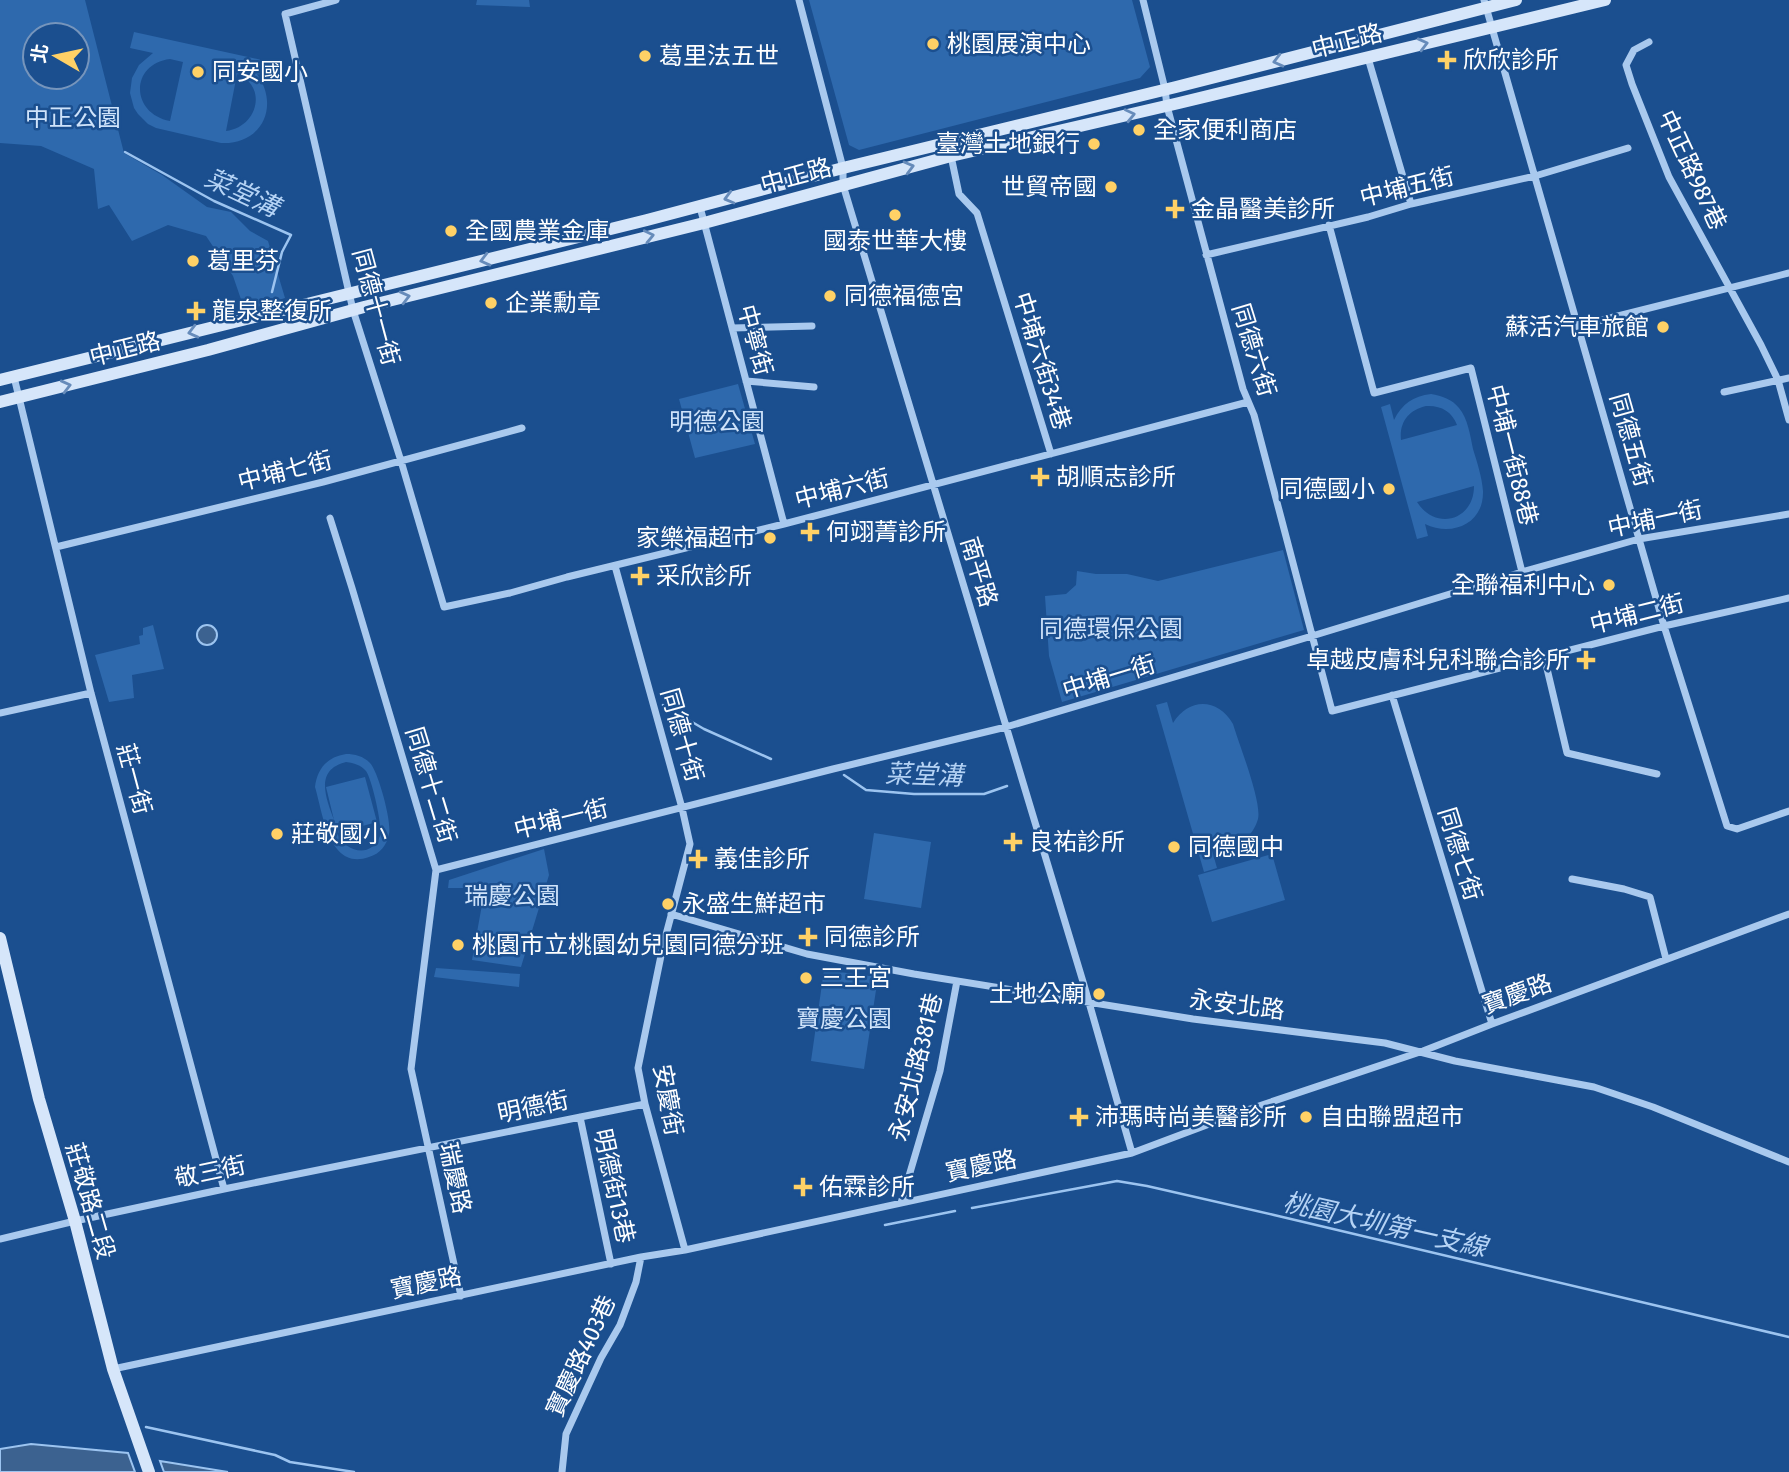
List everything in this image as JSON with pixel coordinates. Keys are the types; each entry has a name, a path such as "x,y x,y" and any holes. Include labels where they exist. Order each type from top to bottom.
{"street":[{"name":"同德十一街","path":"336,0 285,14 353,310 444,607"},
{"name":"南平路","path":"799,0 842,168 843,185 1132,1153"},
{"name":"同德六街","path":"1143,0 1167,106 1206,255 1242,389 1254,415 1332,710"},
{"name":"中正路","path":"0,380 1165,89 1485,4 1516,0"},
{"name":"中正路","path":"0,402 545,261 704,223 951,156 1605,0"},
{"name":"同德五街","path":"1485,4 1664,626 1727,826 1737,829 1789,811"},
{"name":"中正路987巷","path":"1649,42 1634,50 1626,65 1632,84 1669,177 1778,380 1789,420"},
{"path":"1368,58 1411,204"},
{"name":"中埔五街","path":"1206,255 1535,176 1628,148"},
{"name":"中埔六街34巷","path":"951,156 959,194 978,213 1051,454"},
{"name":"中寧街","path":"700,206 784,524"},
{"name":"中埔一街88巷","path":"1329,225 1374,393 1471,368 1522,572"},
{"path":"1578,326 1789,273"},
{"path":"732,328 812,326"},
{"name":"莊一街","path":"14,377 91,692 224,1189"},
{"path":"1724,392 1789,378"},
{"path":"746,381 814,387"},
{"name":"中埔六街","path":"444,607 784,524 1248,402"},
{"name":"中埔七街","path":"56,547 522,428"},
{"name":"中埔一街","path":"436,870 1006,727 1639,539 1789,514"},
{"name":"同德十二街","path":"330,519 436,870 411,1069"},
{"name":"同德十街","path":"615,566 691,844 671,914"},
{"name":"中埔二街","path":"1332,710 1664,626 1789,598"},
{"path":"1544,656 1567,753 1657,774"},
{"path":"0,713 91,692"},
{"name":"同德七街","path":"1392,695 1492,1024"},
{"path":"1572,879 1650,897 1666,960"},
{"name":"永安北路","path":"671,914 807,954 1089,1003 1385,1043 1455,1061 1594,1087 1653,1107 1789,1162"},
{"name":"安慶街","path":"671,914 638,1068 645,1104 685,1250"},
{"name":"寶慶路","path":"113,1369 641,1257 685,1250 1132,1153 1244,1111 1423,1051 1789,914"},
{"name":"莊敬路二段","path":"0,938 39,1099 75,1221 113,1369 149,1472"},
{"name":"永安北路381巷","path":"901,1203 940,1071 957,981"},
{"name":"瑞慶路","path":"411,1069 461,1296"},
{"name":"明德街","path":"429,1149 645,1104"},
{"name":"明德街13巷","path":"580,1117 611,1264"},
{"name":"敬三街","path":"0,1239 224,1189 429,1149"},
{"name":"寶慶路403巷","path":"562,1472 566,1434 601,1358 620,1325 636,1282 641,1257"}],"green space":[{"name":"中正公園","path":"0,0 85,0 90,21 21,21 21,91 91,91 91,24 124,153 162,175 207,207 231,212 250,231 268,241 285,298 245,311 233,276 206,236 168,225 132,241 109,205 98,209 94,169 41,146 0,143"},
{"path":"477,0 529,0 530,7 476,5"},
{"path":"809,0 1132,0 1150,67 1140,78 859,150 849,145"},
{"path":"134,32 271,62 268,76 257,74 267,99 263,121 247,138 221,143 148,124 134,108 130,93 132,78 139,65 153,53 130,48","holes":["170,59 183,62 170,121 148,109 140,89 148,70 157,63","237,74 253,87 255,106 246,122 226,131"]},
{"name":"明德公園","path":"738,384 755,444 695,458 679,399"},
{"path":"1425,395 1446,398 1462,412 1483,491 1478,512 1464,525 1446,529 1425,524 1428,536 1417,539 1381,407 1390,404 1394,420 1409,402","holes":["1426,406 1445,410 1457,425 1401,440 1406,418 1415,410","1474,486 1468,507 1452,518 1434,517 1417,502"]},
{"name":"同德環保公園","path":"1283,550 1304,630 1062,702 1049,656 1045,596 1066,594 1076,585 1077,571 1127,574 1158,581"},
{"path":"153,625 164,669 132,675 134,698 109,702 95,655 140,644 139,636 143,635 143,628"},
{"path":"1167,702 1173,723 1195,705 1212,705 1227,715 1233,724 1257,800 1258,819 1252,832 1234,844 1210,843 1217,868 1204,872 1156,705"},
{"path":"346,754 356,755 370,763 384,797 389,828 387,842 376,854 369,857 356,859 345,856 336,848 325,825 315,787 324,765 333,758","holes":["346,762 366,771 378,814 380,836 371,848 365,850 346,845 337,833 377,822 365,777 326,787 334,820 326,794 325,786 326,778 330,771"]},
{"path":"874,833 931,842 921,908 864,899"},
{"name":"瑞慶公園","path":"544,849 549,875 521,967 472,960 485,888 448,888 449,880"},
{"path":"1272,854 1285,900 1212,922 1198,875"},
{"name":"瑞慶公園","path":"436,968 520,974 519,987 434,977"},
{"name":"寶慶公園","path":"824,970 878,977 864,1069 811,1061"}],"shaded area":[{"path":"203,625 211,625 217,635 211,645 203,645 197,639 197,631"},
{"path":"31,1444 128,1453 135,1472 0,1472 0,1449"},
{"path":"160,1461 228,1472 164,1472"}],"waterway":[{"name":"菜堂溝","path":"125,152 214,201 291,235 282,252 272,292"},
{"name":"菜堂溝","path":"663,705 704,729 771,759"},
{"name":"菜堂溝","path":"844,775 866,790 914,794 984,794 1007,786"},
{"name":"桃園大圳第一支線","path":"972,1208 1117,1181 1274,1215 1789,1337"},
{"name":"桃園大圳第一支線","path":"885,1225 955,1211"},
{"path":"146,1427 275,1455 290,1462 354,1472"}],"place":[{"name":"桃園展演中心","path":"933,44"},
{"name":"葛里法五世","path":"645,56"},
{"name":"欣欣診所","path":"1447,60"},
{"name":"同安國小","path":"198,72"},
{"name":"全家便利商店","path":"1139,130"},
{"name":"臺灣土地銀行","path":"1094,144"},
{"name":"世貿帝國","path":"1111,187"},
{"name":"金晶醫美診所","path":"1175,209"},
{"name":"國泰世華大樓","path":"895,215"},
{"name":"全國農業金庫","path":"451,231"},
{"name":"葛里芬","path":"193,261"},
{"name":"同德福德宮","path":"830,296"},
{"name":"企業勳章","path":"491,303"},
{"name":"龍泉整復所","path":"196,311"},
{"name":"蘇活汽車旅館","path":"1663,327"},
{"name":"胡順志診所","path":"1040,477"},
{"name":"同德國小","path":"1389,489"},
{"name":"何翊菁診所","path":"810,532"},
{"name":"家樂福超市","path":"770,538"},
{"name":"采欣診所","path":"640,576"},
{"name":"全聯福利中心","path":"1609,585"},
{"name":"卓越皮膚科兒科聯合診所","path":"1586,660"},
{"name":"莊敬國小","path":"277,834"},
{"name":"良祐診所","path":"1013,842"},
{"name":"同德國中","path":"1174,847"},
{"name":"義佳診所","path":"698,859"},
{"name":"永盛生鮮超市","path":"668,904"},
{"name":"同德診所","path":"808,937"},
{"name":"桃園市立桃園幼兒園同德分班","path":"458,945"},
{"name":"三王宮","path":"806,978"},
{"name":"土地公廟","path":"1099,994"},
{"name":"沛瑪時尚美醫診所","path":"1079,1117"},
{"name":"自由聯盟超市","path":"1306,1117"},
{"name":"佑霖診所","path":"803,1187"}]}
